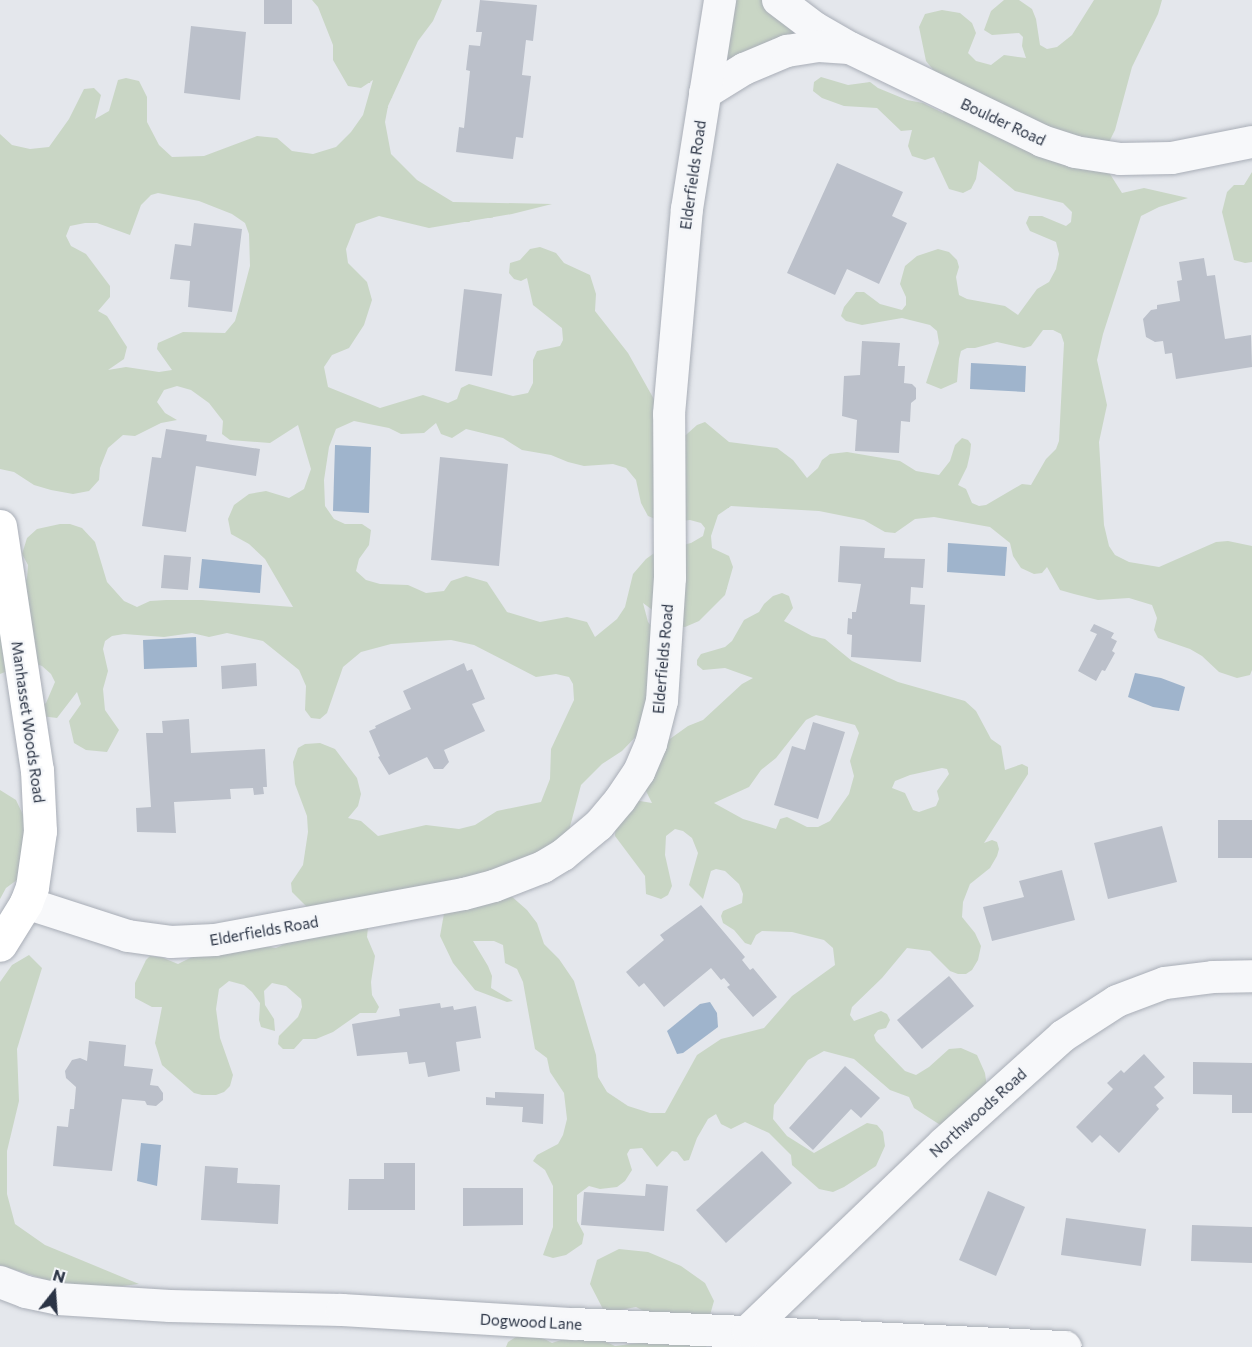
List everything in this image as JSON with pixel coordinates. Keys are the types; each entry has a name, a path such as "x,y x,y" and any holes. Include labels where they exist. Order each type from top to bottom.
{"street":[{"name":"Elderfields Road","path":"26,903 129,936 171,942 215,940 464,894 494,886 543,867 579,843 599,825 639,772 651,744 662,701 670,578 669,414 687,209 720,0"},
{"name":"Boulder Road","path":"778,0 815,28 850,48 1042,141 1075,152 1120,159 1172,158 1252,142"},
{"path":"705,93 744,69 787,51 819,46 850,48"},
{"name":"Manhasset Woods Road","path":"0,526 40,798 38,859 26,903 0,945"},
{"name":"Northwoods Road","path":"748,1331 943,1144 1063,1036 1117,1001 1165,983 1213,977 1252,976"},
{"name":"Dogwood Lane","path":"0,1282 42,1296 102,1302 342,1310 573,1324 1065,1347"}],"green space":[{"path":"312,0 442,0 433,21 418,41 388,106 385,122 391,154 417,180 453,202 552,204 512,214 429,228 379,216 356,224 346,249 348,263 367,282 372,300 364,325 349,348 332,355 324,367 328,387 380,408 423,395 448,403 457,399 461,388 469,384 513,396 528,393 533,383 533,360 537,351 560,346 563,340 562,328 533,305 527,278 521,281 514,279 509,273 510,263 520,260 530,249 540,247 556,253 564,263 590,275 596,294 595,311 628,353 678,442 697,425 705,422 729,442 777,448 793,460 807,478 830,454 847,452 900,461 916,471 939,475 950,461 955,445 962,438 971,444 967,467 958,485 966,489 972,503 979,506 986,505 1022,484 1031,485 1046,459 1056,449 1059,441 1064,343 1061,334 1053,330 1043,330 1031,346 1024,348 997,342 967,348 961,351 957,382 941,389 926,383 939,343 937,331 930,325 902,318 862,325 846,321 841,316 844,307 856,292 864,292 880,304 902,310 906,305 906,297 900,284 905,266 917,256 938,249 949,252 957,260 959,267 956,277 959,295 967,299 1005,306 1018,315 1037,289 1049,282 1056,269 1059,254 1056,242 1030,231 1026,223 1029,216 1042,216 1066,226 1071,222 1072,212 1063,203 1015,191 979,161 976,179 971,189 963,193 949,189 934,157 925,160 912,156 908,146 912,130 901,131 877,108 844,106 822,98 813,91 814,82 821,77 848,85 870,82 878,88 907,100 923,103 943,113 947,105 939,77 926,61 919,27 925,14 942,10 960,13 972,23 976,33 968,53 976,61 991,65 1004,55 1026,58 1022,46 1023,37 1019,33 992,35 984,30 991,11 1004,0 1019,0 1032,9 1040,45 1047,49 1057,47 1072,35 1094,0 1162,0 1158,14 1132,67 1115,130 1106,148 1110,174 1122,193 1144,188 1188,198 1159,207 1141,216 1103,334 1097,360 1107,405 1099,442 1104,525 1109,546 1115,555 1129,562 1159,567 1216,542 1228,541 1252,546 1252,670 1250,675 1237,678 1219,672 1202,656 1190,649 1158,638 1154,630 1157,618 1152,605 1129,598 1098,600 1074,594 1060,590 1047,567 1042,573 1034,574 1021,568 1013,556 1010,543 990,527 934,517 915,519 895,533 885,532 864,520 819,511 731,506 718,515 711,536 712,548 729,556 733,567 725,595 699,621 685,627 674,626 643,603 648,622 672,652 647,725 622,751 602,764 581,785 567,838 510,895 527,910 537,923 544,944 559,959 574,981 596,1055 598,1077 607,1092 628,1106 650,1113 665,1113 697,1055 721,1039 764,1028 792,996 835,965 833,948 824,940 792,932 762,931 756,935 751,945 745,943 734,930 723,923 721,916 723,911 742,903 743,894 739,884 725,871 716,869 711,871 703,899 689,885 698,853 692,838 683,831 675,829 666,836 665,855 672,886 668,895 661,899 646,894 645,876 615,836 616,818 634,800 652,803 642,783 667,741 688,726 703,720 742,684 753,678 725,668 703,670 697,665 701,654 725,647 732,641 744,620 759,612 773,596 782,593 789,596 793,608 784,621 812,636 825,639 852,661 898,682 965,701 976,711 991,739 1001,746 1005,770 1022,764 1028,767 1028,774 984,843 992,840 997,842 999,849 997,856 990,868 970,884 963,902 962,917 975,933 981,946 978,960 972,970 966,974 958,974 950,971 930,951 907,948 882,978 852,1007 850,1015 854,1021 881,1011 887,1014 890,1020 886,1028 878,1030 874,1035 876,1041 905,1071 916,1075 949,1049 961,1048 977,1055 985,1073 988,1095 948,1130 914,1108 909,1097 890,1090 854,1059 824,1051 808,1060 774,1105 773,1119 787,1136 814,1153 867,1123 877,1125 883,1132 885,1146 876,1166 833,1192 819,1189 792,1165 791,1155 769,1133 745,1122 731,1129 721,1124 716,1114 708,1119 697,1138 689,1160 684,1161 677,1152 672,1151 657,1167 642,1148 630,1149 627,1154 632,1170 625,1181 617,1187 600,1189 589,1186 577,1195 577,1221 584,1234 582,1244 566,1255 553,1258 543,1255 553,1227 553,1186 545,1170 533,1161 537,1155 558,1144 563,1135 567,1119 564,1093 550,1072 547,1058 535,1049 523,982 517,969 505,963 503,945 494,941 473,941 492,976 491,988 513,1001 507,1002 475,990 453,963 440,936 445,908 368,927 367,937 375,956 371,982 372,995 379,1007 376,1013 360,1013 333,1032 316,1039 303,1039 294,1049 283,1049 278,1044 279,1036 298,1017 302,1007 301,999 286,986 272,983 264,991 265,1005 274,1019 275,1031 261,1027 260,1003 252,992 244,985 229,981 219,989 216,1009 220,1038 233,1075 230,1086 224,1092 216,1095 194,1093 162,1065 155,1043 162,1007 152,1007 135,998 135,983 150,956 161,957 178,964 192,957 255,945 276,948 295,939 308,908 292,892 291,883 303,865 308,832 307,816 295,784 293,762 298,748 305,744 320,743 335,749 357,778 361,794 358,806 348,818 361,821 378,836 426,825 459,829 475,825 497,811 541,802 550,779 551,749 574,700 573,684 569,677 556,674 536,677 474,645 451,640 391,644 361,652 343,667 327,713 320,719 311,718 305,710 306,686 299,670 263,641 227,633 209,637 192,633 164,637 124,634 112,636 105,641 103,649 108,671 103,689 105,710 119,730 107,752 86,750 74,743 69,721 81,704 77,692 57,718 41,716 38,708 46,703 55,682 51,674 42,666 31,662 0,674 0,610 22,590 27,578 28,565 22,554 27,538 37,529 60,524 82,528 95,542 107,582 124,601 137,607 150,601 202,600 293,607 265,559 249,544 231,534 228,519 234,505 249,494 266,491 289,498 304,489 311,469 298,425 270,443 230,440 222,434 223,421 209,403 191,390 177,386 164,390 157,402 165,413 177,420 161,423 135,436 123,435 108,448 100,468 99,480 89,491 73,494 51,490 34,485 14,472 0,469 0,134 12,145 30,149 49,147 69,119 84,89 94,88 101,95 95,119 109,111 118,80 126,78 139,81 147,97 147,122 159,145 172,157 204,156 257,136 277,138 292,151 313,154 336,147 363,115 373,80 361,88 348,86 333,60 333,45 318,7","holes":["158,193 199,201 232,214 245,223 249,234 250,266 235,321 225,333 183,332 158,343 157,349 172,370 159,372 126,367 108,370 124,359 127,347 107,316 98,311 110,297 110,286 86,254 71,246 66,236 70,226 85,223 97,223 130,235 141,205 151,195","354,421 389,428 401,434 424,433 436,423 441,434 452,438 466,429 503,438 522,450 551,455 584,466 613,464 626,468 636,480 641,503 648,516 665,523 690,520 701,523 705,528 703,536 691,543 657,551 646,559 633,574 625,607 617,619 595,637 587,622 567,617 540,622 507,612 487,582 466,576 451,581 444,591 426,593 408,585 380,584 366,580 356,571 359,559 369,545 371,530 362,524 345,524 334,519 325,506 324,480 329,447 336,429","816,715 855,725 859,733 850,761 854,776 849,794 830,821 818,827 807,827 787,817 780,819 776,829 743,819 714,803 749,787 761,770 776,758 806,720","947,769 949,774 937,791 939,799 936,806 919,812 913,810 905,793 892,788 895,781 910,775"]},
{"path":"720,0 778,0 819,46 705,93"},
{"path":"1252,172 1252,262 1245,263 1234,260 1222,212 1227,192 1234,185 1244,185"},
{"path":"0,790 16,800 24,817 25,874 6,888 0,899"},
{"path":"29,955 42,968 17,1049 19,1101 7,1151 7,1194 15,1224 45,1245 139,1284 98,1289 56,1283 0,1265 0,982 12,965"},
{"path":"619,1249 648,1252 681,1266 705,1283 714,1301 710,1315 694,1336 707,1347 506,1347 508,1342 519,1335 535,1334 552,1343 576,1335 594,1336 615,1346 639,1343 651,1315 636,1307 605,1313 590,1284 597,1260"}],"water":[{"path":"971,363 1026,366 1025,392 970,389"},
{"path":"335,445 371,447 369,513 333,511"},
{"path":"948,543 1007,547 1005,576 947,572"},
{"path":"202,559 262,565 260,593 199,588"},
{"path":"196,637 197,667 144,669 143,640"},
{"path":"1135,673 1161,678 1185,687 1179,711 1153,707 1128,697"},
{"path":"710,1002 717,1013 718,1027 683,1053 677,1054 667,1031 700,1004"},
{"path":"141,1143 161,1145 157,1186 137,1181"}],"building":[{"path":"264,0 292,0 292,24 264,24"},
{"path":"480,0 537,5 533,41 526,40 522,75 531,76 523,138 516,137 513,159 456,152 459,127 464,128 470,71 466,70 469,45 480,46 482,32 476,32"},
{"path":"191,26 246,32 240,100 184,93"},
{"path":"837,163 903,192 892,216 907,223 879,284 847,269 835,295 787,273"},
{"path":"194,223 242,229 232,312 188,307 190,281 170,279 175,244 191,246"},
{"path":"1204,258 1207,276 1215,275 1225,339 1251,335 1252,367 1176,379 1172,353 1165,354 1163,341 1155,342 1146,337 1143,319 1151,310 1157,309 1157,305 1180,301 1177,281 1182,280 1179,262"},
{"path":"464,289 502,294 492,376 455,371"},
{"path":"862,341 900,343 898,366 905,366 904,383 912,384 916,388 916,399 911,403 910,422 901,421 899,453 855,451 857,420 842,416 844,376 860,375"},
{"path":"166,429 207,435 206,441 260,449 256,476 196,466 186,532 142,526 152,457 161,458"},
{"path":"440,457 508,464 499,566 431,560"},
{"path":"840,546 885,548 884,558 925,559 923,588 911,587 910,604 925,605 921,662 851,657 852,635 847,634 848,618 852,619 852,612 856,612 861,584 838,582"},
{"path":"164,555 191,557 188,590 161,588"},
{"path":"1094,624 1114,633 1111,638 1117,641 1112,651 1115,653 1105,671 1102,670 1096,681 1078,671 1097,634 1090,631"},
{"path":"256,663 257,686 222,689 221,666"},
{"path":"464,663 467,671 472,669 485,699 472,704 485,731 444,750 449,762 443,769 434,769 427,757 389,775 378,757 380,756 369,731 411,709 403,691"},
{"path":"189,719 191,753 265,749 267,787 263,787 264,794 254,795 253,788 230,789 231,799 174,802 176,833 137,832 136,808 151,807 146,733 163,733 162,721"},
{"path":"813,722 845,732 818,819 774,805 792,746 805,750"},
{"path":"1218,820 1252,820 1252,858 1218,858"},
{"path":"1162,826 1177,882 1108,899 1094,843"},
{"path":"1062,870 1075,920 992,941 983,907 1024,897 1019,881"},
{"path":"701,905 745,957 742,960 750,970 753,968 777,997 753,1017 727,987 730,985 724,978 721,980 711,968 664,1007 644,983 639,987 626,972 664,940 660,935"},
{"path":"949,976 974,1006 922,1049 897,1020"},
{"path":"440,1003 441,1008 453,1006 454,1010 476,1006 481,1038 456,1042 460,1071 428,1077 425,1062 409,1064 407,1052 357,1056 352,1024 400,1016 399,1009"},
{"path":"89,1041 126,1045 124,1066 153,1069 150,1085 158,1086 163,1093 163,1100 156,1106 147,1105 145,1101 122,1099 112,1171 53,1166 57,1126 68,1127 70,1109 74,1109 76,1087 66,1078 65,1071 72,1060 80,1058 87,1061"},
{"path":"1144,1054 1165,1077 1154,1087 1164,1098 1156,1105 1159,1109 1119,1153 1100,1135 1092,1143 1076,1127 1113,1089 1107,1083 1121,1070 1124,1073"},
{"path":"1193,1062 1252,1063 1252,1113 1232,1113 1232,1095 1193,1094"},
{"path":"845,1066 880,1098 861,1118 851,1109 813,1150 789,1128"},
{"path":"495,1092 544,1094 543,1124 522,1122 523,1107 486,1105 486,1097 495,1098"},
{"path":"762,1151 792,1183 726,1243 696,1210"},
{"path":"384,1163 415,1163 415,1210 348,1210 349,1179 384,1179"},
{"path":"205,1166 238,1168 237,1183 280,1185 278,1224 201,1220"},
{"path":"646,1184 668,1186 664,1231 581,1225 584,1192 645,1196"},
{"path":"463,1188 523,1188 523,1225 463,1226"},
{"path":"988,1191 1025,1207 996,1276 959,1260"},
{"path":"1066,1218 1146,1229 1141,1266 1061,1255"},
{"path":"1192,1225 1252,1227 1252,1263 1191,1261"}]}
